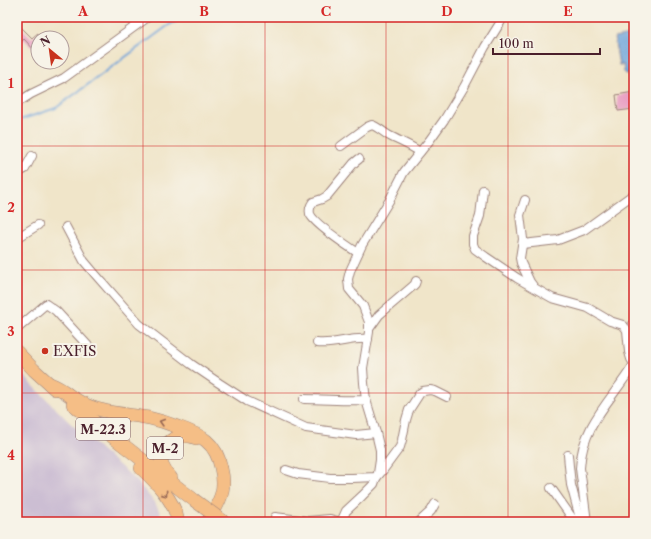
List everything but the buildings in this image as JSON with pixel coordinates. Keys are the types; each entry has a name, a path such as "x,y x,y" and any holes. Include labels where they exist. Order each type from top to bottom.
{"main road":[{"name":"M-22.3","path":"17,352 50,384 88,417 194,500"},
{"path":"50,384 57,386 74,399 88,406 101,410 150,418 169,423 207,440 218,455 224,481 222,493 208,522"},
{"path":"88,417 146,472 162,490 172,505 178,522"},
{"name":"M-2","path":"218,455 212,452 204,443 191,436 185,435 173,438 165,447 162,454 162,461 165,470 174,482 194,500 224,522"}],"street":[{"path":"17,102 64,78 148,17"},
{"path":"275,517 308,521 330,519 341,522 346,511 374,484 378,473 380,450 366,400 362,368 368,339 369,322 363,306 349,289 348,279 350,271 358,253 389,201 404,172 429,141 448,113 503,17"},
{"path":"341,146 372,125 420,152"},
{"path":"17,173 25,169 32,156"},
{"path":"358,253 315,221 311,217 310,209 313,202 327,196 359,159"},
{"path":"483,190 480,216 473,236 475,249 552,298 588,308 610,321 623,325 627,330 629,352 634,363"},
{"path":"523,244 558,240 584,230 634,194"},
{"path":"525,200 520,215 523,244 520,258 530,282 535,288"},
{"path":"17,238 38,225"},
{"path":"66,227 84,261 139,324 191,364 219,383 247,401 306,428 356,435 376,433"},
{"path":"369,329 379,315 413,286 416,281"},
{"path":"17,329 46,304 56,311 90,348"},
{"path":"317,342 343,342 356,338 368,339"},
{"path":"587,522 580,468 584,443 600,412 629,373 634,363 634,344"},
{"path":"286,470 298,474 330,478 376,477 400,447 409,410 420,393 430,390 447,397"},
{"path":"304,399 345,401 366,400"},
{"path":"568,455 571,485 582,522"},
{"path":"551,488 575,522"},
{"path":"419,522 430,512 435,504"}],"shaded area":[{"path":"17,369 69,422 136,480 155,503 165,522 17,522"}],"water":[{"path":"630,35 634,62 631,63 634,69 626,74 624,72 623,65 619,65 614,38"}],"waterway":[{"path":"17,121 56,108 169,25 185,17"}],"place":[{"name":"EXFIS","path":"45,351"}]}
